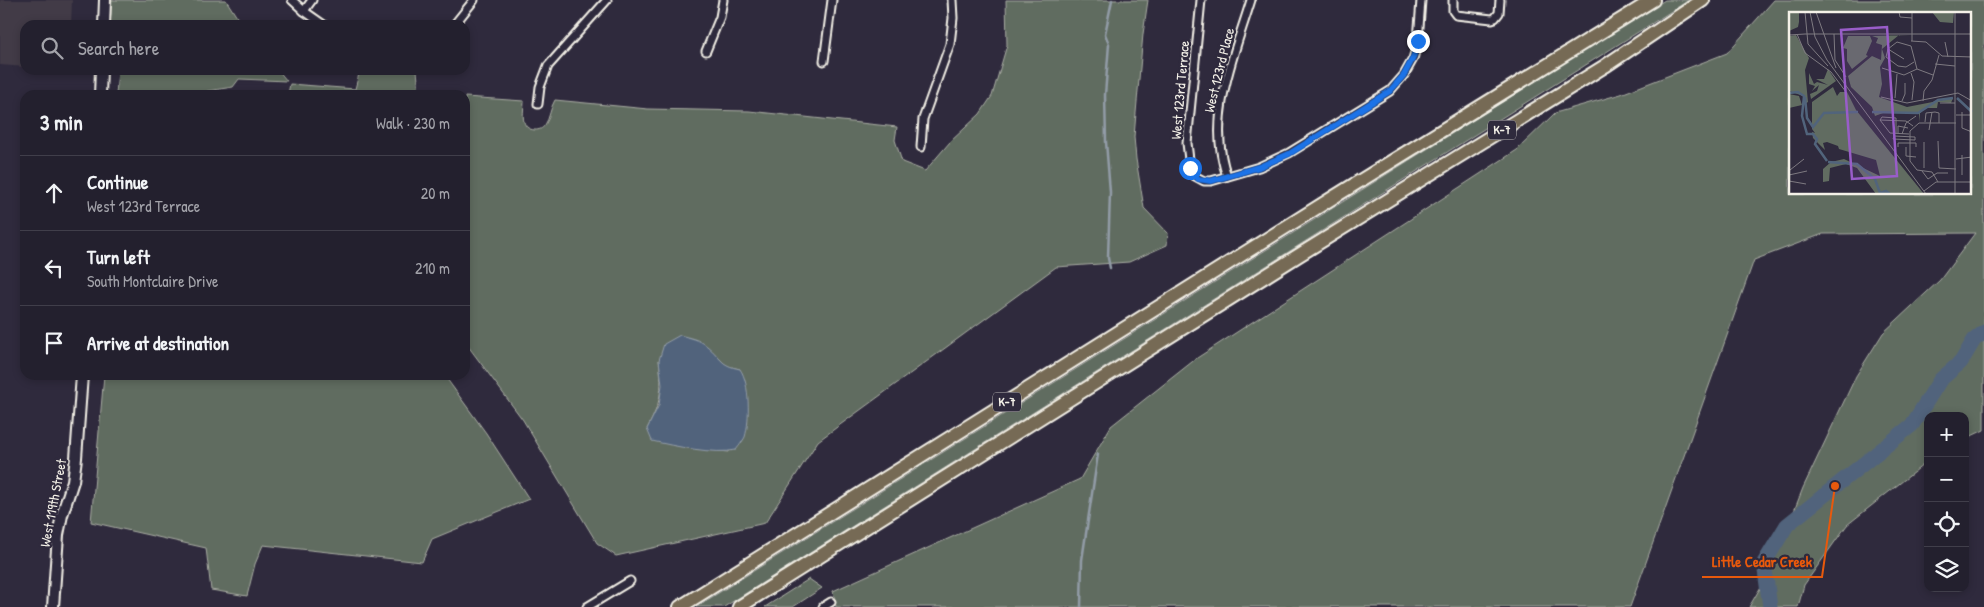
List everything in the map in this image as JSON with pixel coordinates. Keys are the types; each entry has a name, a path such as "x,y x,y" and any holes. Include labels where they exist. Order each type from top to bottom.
{"highway":[{"name":"K-7","path":"680,607 1326,202 1653,0"},
{"name":"K-7","path":"739,607 1299,255 1605,66 1703,0"}],"main road":[{"path":"104,20 105,0"},
{"path":"100,90 101,75"},
{"name":"West 119th Street","path":"53,607 58,535 73,481 76,458 82,380"}],"street":[{"path":"292,0 317,20"},
{"path":"304,11 312,0"},
{"path":"458,20 474,0"},
{"path":"538,104 540,87 548,66 607,0"},
{"path":"706,51 720,17 723,0"},
{"path":"824,61 832,0"},
{"path":"921,146 924,119 950,44 953,18 952,0"},
{"name":"West 123rd Terrace","path":"1201,0 1188,131 1189,161 1194,175 1198,179 1211,181 1227,176"},
{"name":"West 123rd Place","path":"1227,176 1221,159 1219,139 1221,106 1251,0"},
{"path":"1227,176 1259,167 1289,154 1390,91 1404,75 1413,58 1418,41 1421,0"},
{"path":"1453,0 1452,11 1459,17 1496,17 1499,13 1500,0"},
{"path":"587,607 630,581"},
{"path":"823,607 831,602"}],"shaded area":[{"path":"0,0 72,0 71,20 20,20 20,67 0,65"}],"green space":[{"path":"112,0 226,0 239,20 110,20"},
{"path":"1006,0 1148,0 1143,34 1134,137 1144,208 1168,233 1167,245 1129,262 1056,267 818,441 765,523 616,556 597,543 523,420 470,349 470,97 524,101 524,123 530,129 535,130 545,125 555,100 648,109 749,111 897,127 895,140 902,162 925,171 950,142 980,114 992,96 1007,45","holes":["708,347 727,366 740,369 729,452 690,448 647,429 660,396 659,360"]},
{"path":"1665,0 1689,0 724,607 696,607"},
{"path":"1774,0 1984,0 1984,430 1969,437 1969,412 1924,412 1924,464 1847,525 1804,585 1798,607 1749,607 1762,585 1769,562 1789,524 1803,488 1856,376 1883,333 1940,280 1975,233 1823,234 1754,260 1630,607 836,607 833,591 1080,479 1111,426 1197,358 1517,150 1555,113 1621,94 1727,53"},
{"path":"118,75 282,75 287,81 239,79 233,87 214,90 116,90"},
{"path":"359,75 417,75 419,90 289,90 290,84 355,89"},
{"path":"104,380 448,380 486,433 529,499 432,539 422,562 263,545 255,564 247,596 211,590 206,548 91,522"},
{"path":"809,579 822,588 793,607 765,607"}],"water":[{"path":"680,335 704,344 724,363 740,369 743,375 747,392 748,421 745,437 736,450 706,451 652,441 647,429 659,405 662,385 659,360 664,344"}],"waterway":[{"path":"1110,268 1108,258 1110,192 1105,95 1109,44 1105,34 1112,0"},
{"path":"1770,607 1764,563 1787,525 1912,425 1940,380 1961,362 1974,340 1984,332"},
{"path":"1081,607 1082,560 1098,454"}],"place":[{"name":"Little Cedar Creek","path":"1835,486"}],"route":[{"path":"1190,168 1198,179 1211,181 1259,167 1289,154 1390,91 1404,75 1413,58 1418,41"}]}
